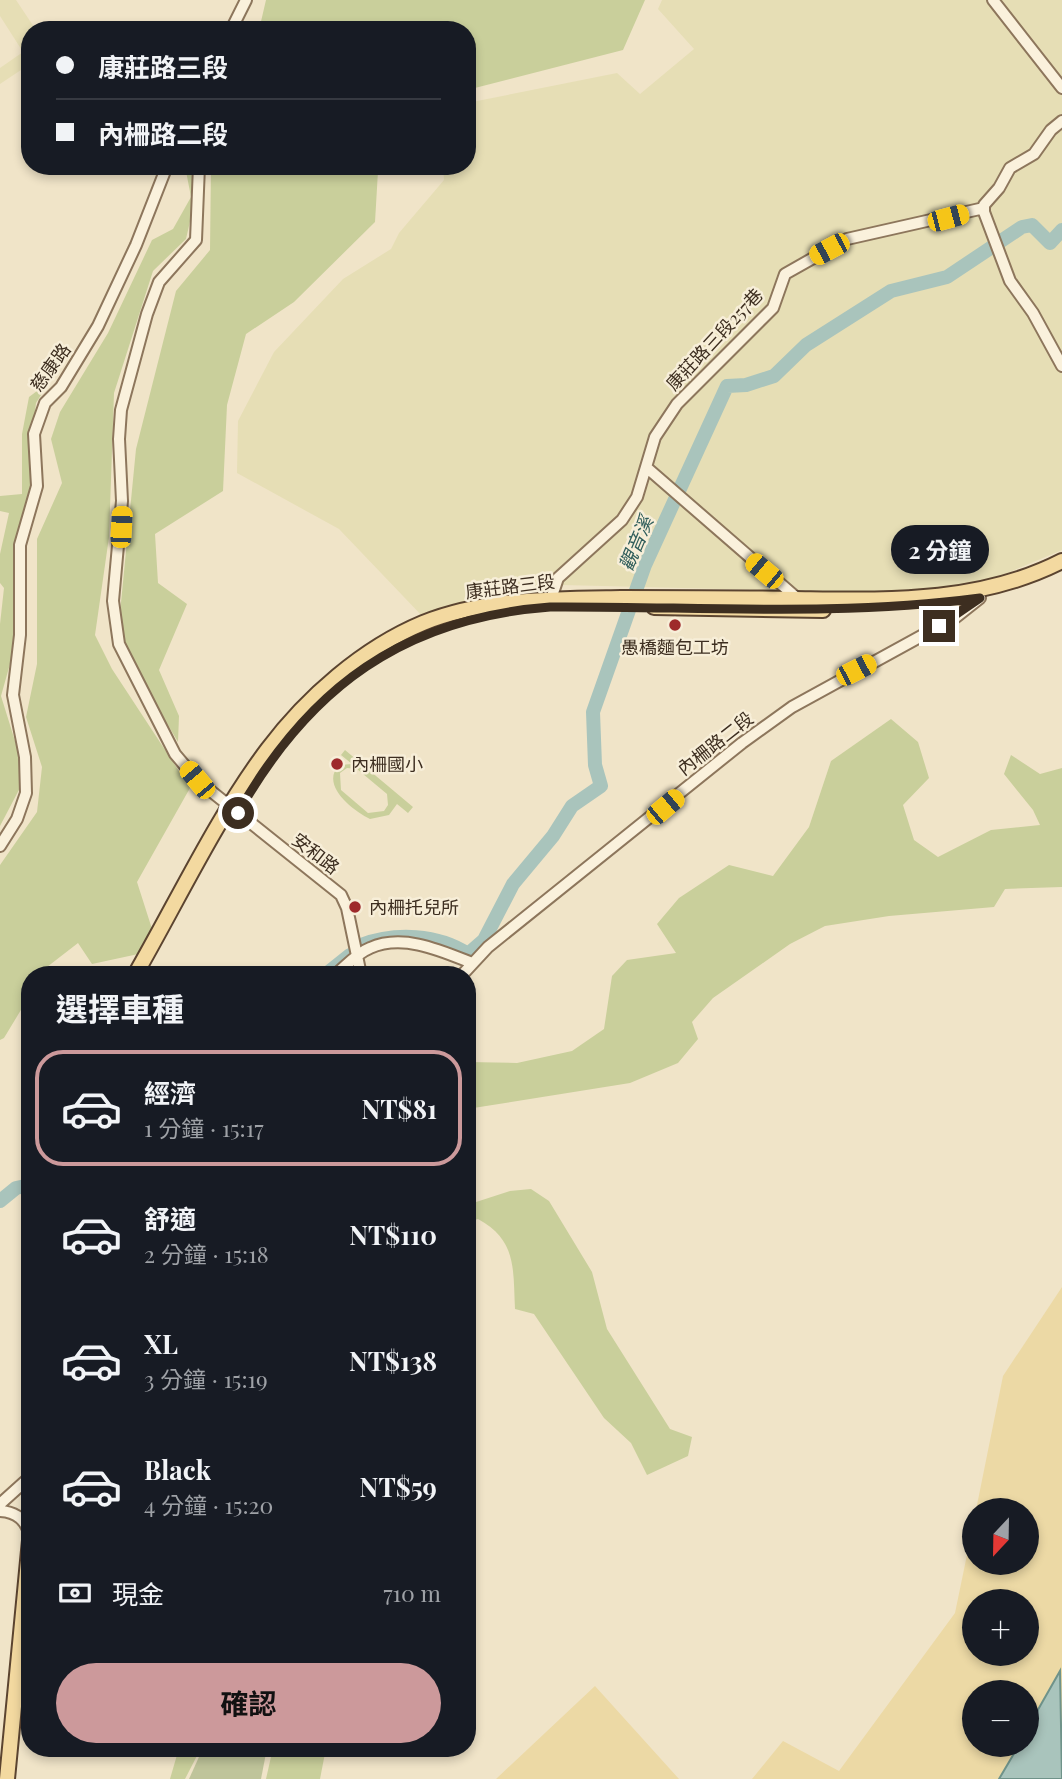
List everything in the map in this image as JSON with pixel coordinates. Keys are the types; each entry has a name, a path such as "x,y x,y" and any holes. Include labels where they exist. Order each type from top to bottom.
{"main road":[{"name":"康莊路三段","path":"150,966 234,810 252,771 286,726 318,694 370,652 423,623 492,605 551,599 861,601 949,596 1028,576 1062,561"},
{"name":"康莊路三段","path":"140,966 234,810 276,753 322,702 401,643 452,623 512,610 550,607 920,607 980,598 1062,569"},
{"path":"8,1779 21,1637"},
{"path":"16,1779 21,1730"}],"street":[{"path":"236,21 246,0"},
{"path":"993,0 1062,88"},
{"path":"1062,121 1051,130 1034,154 1010,168 984,208 993,241 1010,281 1033,313 1062,366"},
{"name":"慈康路","path":"0,846 17,819 26,793 25,757 13,695 20,635 20,545 37,486 34,434 45,403 61,387 98,326 136,246 164,175"},
{"name":"安和路","path":"199,175 196,240 159,282 147,314 121,410 119,439 122,501 113,601 119,644 126,664 175,754 197,780 341,895 359,966"},
{"name":"康莊路三段257巷","path":"551,599 558,578 622,520 637,496 655,437 677,404 772,308 785,274 847,239 984,208"},
{"path":"646,467 798,599"},
{"name":"內柵路二段","path":"470,966 742,743 792,707 956,617 980,598"},
{"path":"346,966 368,948 383,943 411,943 472,963"},
{"path":"0,1504 21,1486"},
{"path":"0,1511 21,1518"}],"shaded area":[{"path":"0,0 16,0 30,21 21,21 21,49 0,16"},
{"path":"662,0 1062,0 1062,550 986,582 918,594 562,585 493,591 424,618 339,529 237,473 238,421 274,352 343,279 391,249 399,233 444,180 444,175 476,175 476,101 617,73 640,94 694,49 658,9"},
{"path":"21,53 21,70 0,84 0,68"}],"green space":[{"path":"266,0 645,0 623,50 476,88 476,21 261,21"},
{"path":"187,175 197,175 196,195 186,239 153,271 114,393 109,537 95,635 112,669 190,788 137,882 153,932 143,953 92,964 78,943 48,966 21,966 21,1010 4,1038 0,1040 0,865 37,812 42,767 26,717 37,664 37,539 62,483 51,439 60,412 108,333 152,240 173,229 191,197"},
{"path":"211,175 378,175 375,222 294,302 246,334 227,405 223,491 155,534 158,583 187,604 159,670 179,716 178,742 127,656 119,623 136,449 176,291 210,250"},
{"path":"49,382 36,403 30,455 35,483 19,526 17,639 1,696 19,754 21,786 0,826 0,624 4,588 0,583 0,554 9,513 0,511 0,496 22,494 22,434 29,397"},
{"path":"891,719 918,742 929,778 903,805 914,840 938,857 991,830 1040,825 1033,810 1004,774 1011,755 1040,774 1062,768 1062,887 1005,889 994,907 889,916 825,926 790,944 713,998 692,1022 698,1039 678,1063 630,1083 476,1108 476,1062 517,1063 572,1051 604,1029 612,976 627,960 676,953 657,924 679,898 729,865 773,876 809,827 831,761"},
{"path":"345,750 413,807 408,813 397,804 389,815 370,819 355,810 341,796 333,781 339,765 352,764 341,755","holes":["347,768 357,769 387,794 388,805 384,811 368,813 341,790 340,773"]},
{"path":"531,1189 549,1201 592,1272 607,1329 670,1429 692,1437 688,1456 647,1475 631,1443 604,1418 534,1314 515,1309 513,1268 506,1246 491,1227 478,1219 476,1202 510,1191"},
{"path":"176,1757 196,1757 185,1779 170,1779"},
{"path":"199,1757 265,1757 261,1779 189,1779"},
{"path":"271,1757 324,1757 320,1779 266,1779"}],"sand":[{"path":"1062,1287 1062,1779 752,1779 783,1741 839,1771 955,1613 963,1575 1040,1575 1040,1498 978,1498 1003,1376"},
{"path":"595,1686 679,1779 496,1779"}],"water":[{"path":"1060,1671 1062,1779 999,1779 1012,1757 1039,1757 1039,1708"}],"waterway":[{"name":"觀音溪","path":"361,945 388,938 416,937 443,942 468,954 484,940 513,884 553,836 572,806 601,786 595,765 593,712 645,565 727,386 746,385 774,376 806,345 891,291 947,277 1022,227 1032,225 1050,243 1062,230"},
{"name":"觀音溪","path":"336,966 350,955"},
{"name":"觀音溪","path":"0,1201 21,1187"}],"place":[{"name":"愚橋麵包工坊","path":"675,625"},
{"name":"內柵國小","path":"337,764"},
{"name":"內柵托兒所","path":"355,907"}],"route":[{"path":"238,813 276,753 322,702 401,643 452,623 512,610 550,607 831,610 920,607 980,598 956,617 939,626"}]}
